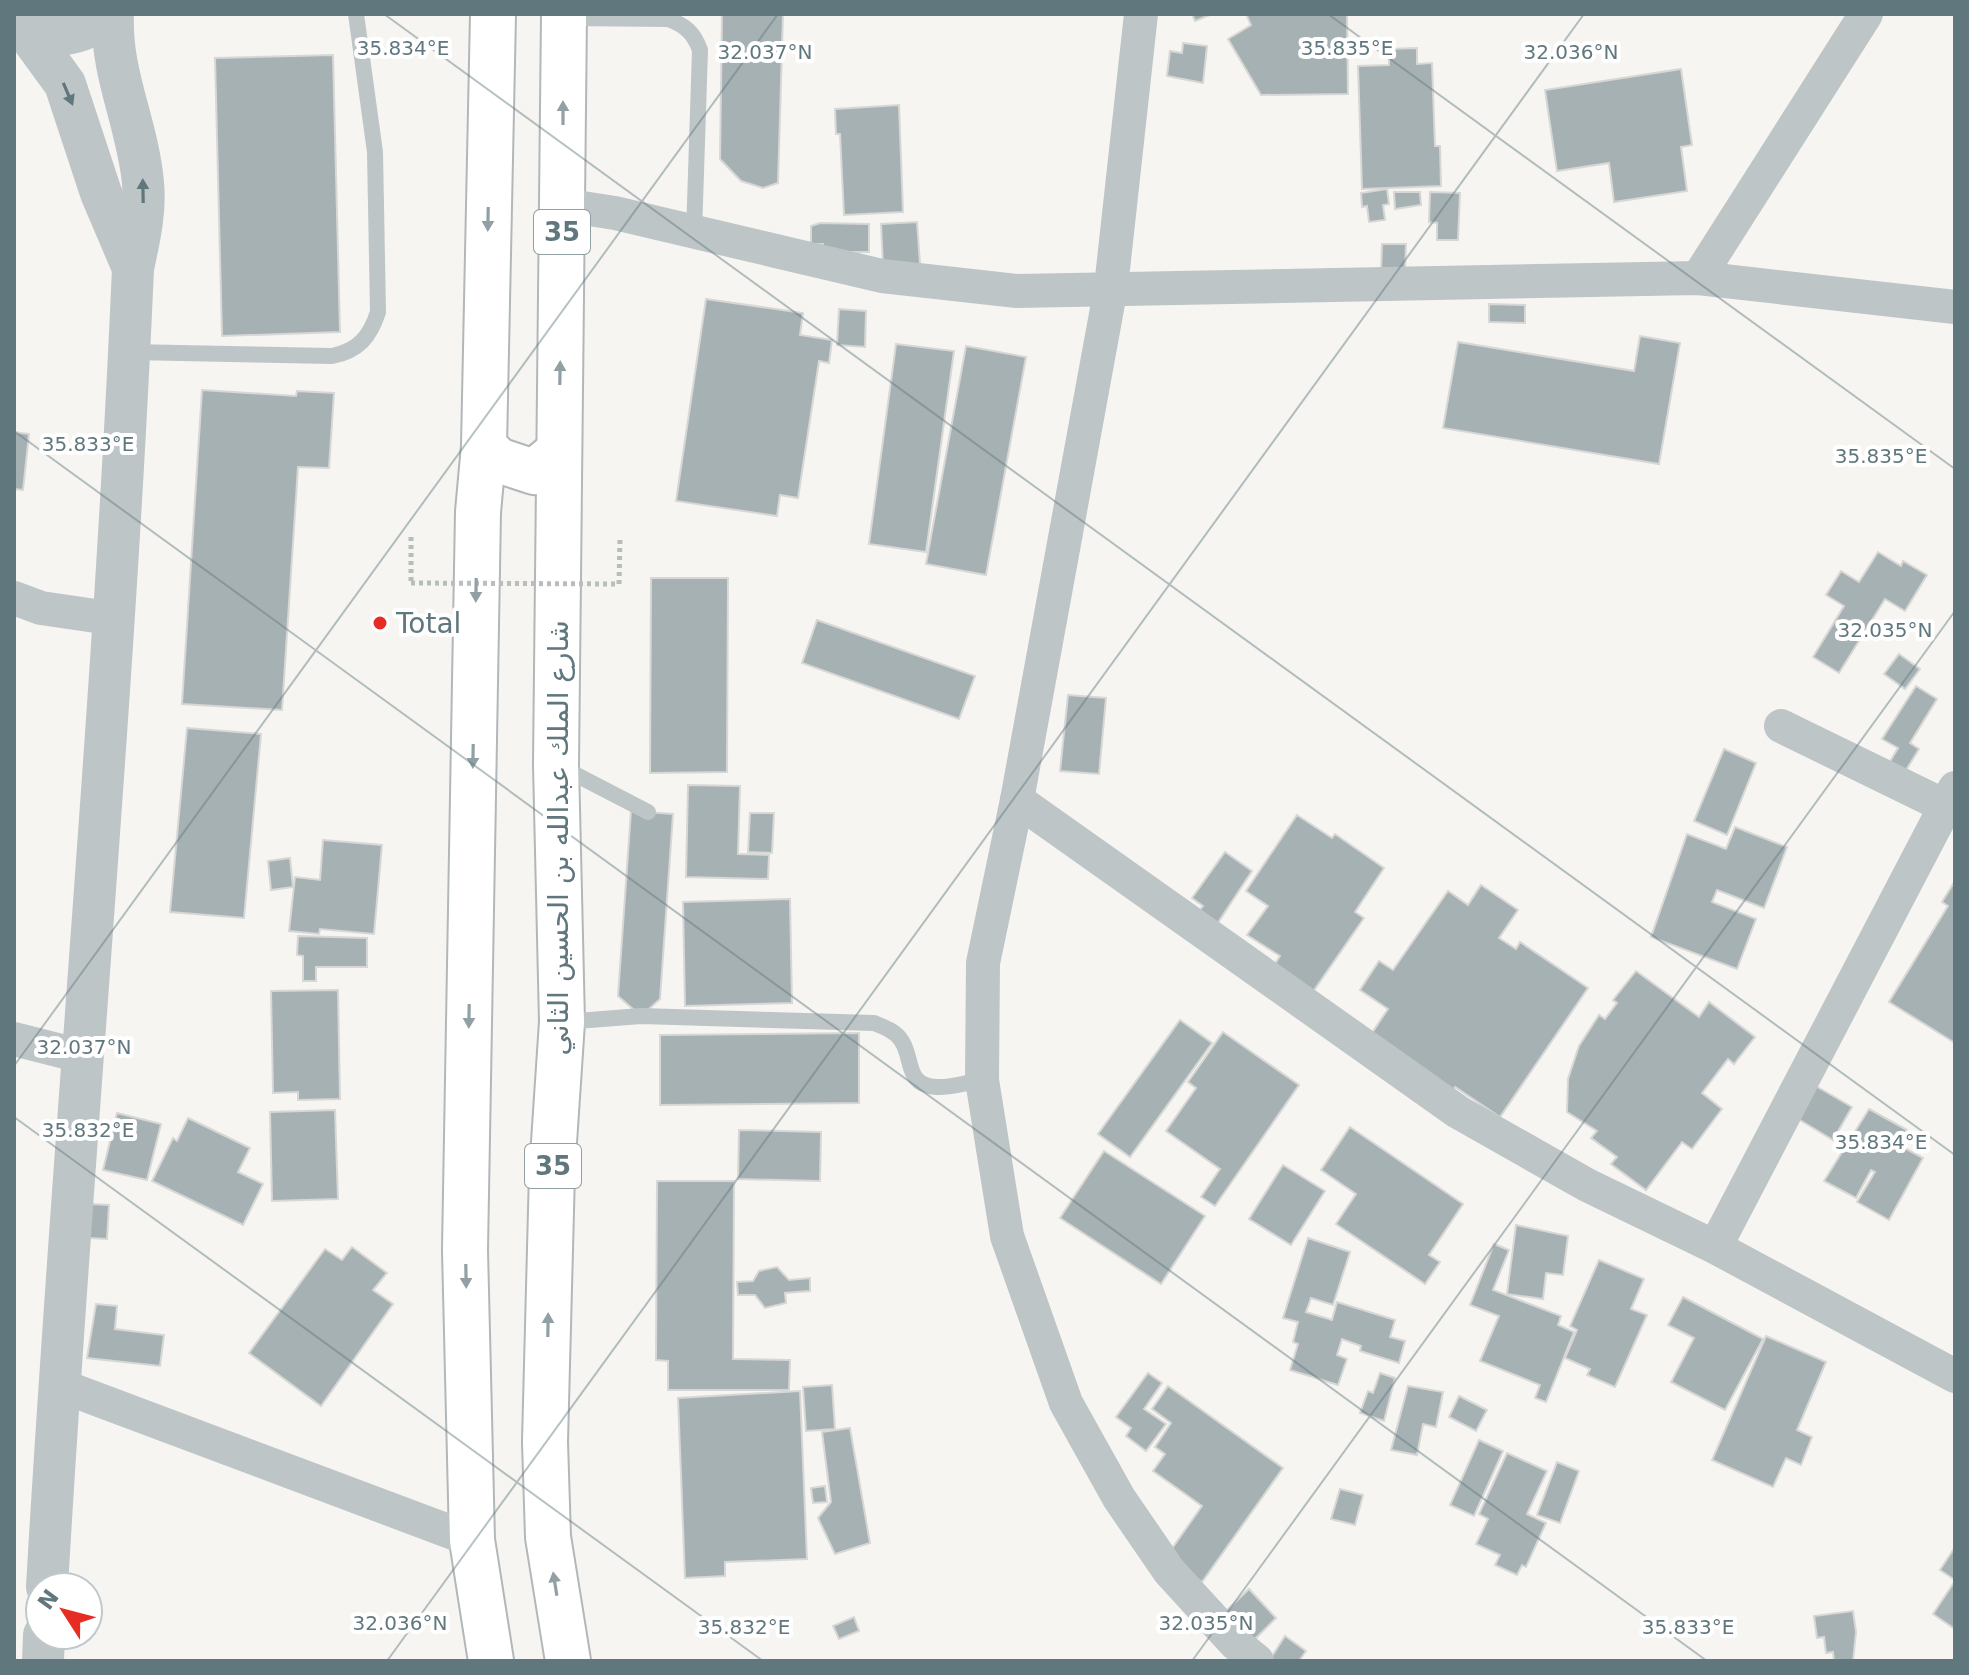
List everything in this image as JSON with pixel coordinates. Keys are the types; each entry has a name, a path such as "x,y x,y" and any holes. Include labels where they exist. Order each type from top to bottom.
{"highway":[{"path":"491,1661 472,1540 465,1250 478,527 484,446 493,14"},
{"name":"شارع الملك عبدالله بن الحسين الثاني","path":"564,16 556,765 562,1022 552,1172 545,1442 548,1537 568,1661"},
{"path":"484,446 498,460 534,472 559,451"}],"street":[{"path":"20,25 47,35 71,34 94,26 111,14"},
{"path":"48,1571 81,1056 116,619 133,268 142,226 144,183 116,71 111,14"},
{"path":"1141,14 1111,287 1017,800 983,963 982,1080 1007,1236 1066,1403 1119,1498 1169,1571 1235,1643 1257,1661"},
{"path":"1698,278 1866,14"},
{"path":"20,25 65,84 101,193 133,268"},
{"path":"563,205 615,213 882,276 1017,291 1698,278 1955,307"},
{"path":"14,598 41,608 116,619"},
{"path":"1715,1247 1952,802 1781,726"},
{"path":"1017,800 1458,1112 1587,1185 1715,1247 1955,1376"},
{"path":"14,1039 81,1056"},
{"path":"59,1385 472,1540"}],"lane":[{"path":"130,352 332,356 358,347 372,330 378,312 375,152 363,40 356,14"},
{"path":"564,16 668,19 691,31 696,39 700,50 694,234"},
{"path":"556,765 648,812"},
{"path":"562,1022 641,1016 874,1023 889,1029 903,1041 909,1070 921,1083 938,1087 982,1080"}],"path":[{"path":"411,537 411,583 619,584 620,538"}],"building":[{"path":"722,14 783,14 778,183 763,188 741,181 720,159"},
{"path":"1192,14 1212,14 1195,21"},
{"path":"1246,14 1347,14 1348,94 1261,95 1228,39 1251,25"},
{"path":"1183,43 1207,46 1203,83 1167,76 1170,51 1182,53"},
{"path":"1417,48 1417,64 1432,63 1435,146 1440,146 1441,186 1362,189 1358,66 1389,65 1389,49"},
{"path":"333,55 340,332 222,336 215,58"},
{"path":"1681,69 1692,145 1681,147 1687,191 1614,202 1609,163 1557,171 1545,90"},
{"path":"899,105 903,212 844,215 840,134 836,134 835,109"},
{"path":"1387,189 1389,204 1383,205 1385,220 1369,222 1367,206 1362,207 1361,193"},
{"path":"1394,192 1420,192 1421,205 1395,209"},
{"path":"1430,192 1460,193 1458,240 1437,240 1437,223 1429,222"},
{"path":"917,222 920,264 883,266 881,224"},
{"path":"820,223 869,224 869,252 822,252 823,244 811,244 811,226"},
{"path":"1382,244 1406,244 1405,272 1381,271"},
{"path":"706,299 803,313 800,335 832,340 829,363 819,361 798,498 780,495 777,516 676,501"},
{"path":"1489,304 1525,305 1525,323 1489,322"},
{"path":"839,309 866,311 865,347 837,345"},
{"path":"1640,336 1680,343 1659,464 1443,428 1458,342 1634,371"},
{"path":"896,344 954,351 926,552 869,544"},
{"path":"966,346 1026,357 986,575 926,564"},
{"path":"202,390 296,396 297,391 334,393 329,468 298,467 282,710 182,704"},
{"path":"14,432 29,434 23,490 14,489"},
{"path":"1878,552 1901,566 1903,561 1927,575 1905,611 1885,599 1839,673 1813,657 1844,606 1826,595 1841,571 1859,582"},
{"path":"651,578 728,578 727,772 650,773"},
{"path":"817,620 975,676 959,719 802,663"},
{"path":"1899,654 1920,669 1905,689 1884,674"},
{"path":"1916,686 1937,699 1910,743 1919,749 1903,775 1888,765 1898,748 1882,739"},
{"path":"1068,695 1106,698 1099,774 1060,771"},
{"path":"187,728 261,734 244,918 170,912"},
{"path":"1724,749 1756,763 1727,835 1694,821"},
{"path":"688,785 740,786 738,854 769,855 768,879 686,877"},
{"path":"631,811 673,814 660,999 641,1016 618,996"},
{"path":"750,813 774,813 772,853 748,852"},
{"path":"1297,815 1332,838 1335,834 1384,868 1355,912 1364,918 1310,996 1271,970 1280,956 1247,935 1268,906 1246,891"},
{"path":"1735,827 1787,847 1764,908 1717,890 1712,902 1756,919 1737,969 1651,937 1687,834 1726,849"},
{"path":"323,840 382,845 374,934 320,929 319,934 289,931 295,877 320,880"},
{"path":"1225,852 1252,871 1217,924 1199,911 1203,906 1192,898"},
{"path":"290,858 293,887 271,890 268,861"},
{"path":"1955,881 1955,1043 1889,1002 1948,906 1942,902"},
{"path":"1481,885 1518,910 1499,938 1516,949 1520,942 1588,988 1500,1117 1455,1087 1452,1092 1370,1036 1388,1009 1360,990 1379,961 1393,970 1448,891 1468,905"},
{"path":"790,899 792,1003 685,1006 683,902"},
{"path":"298,936 367,938 367,967 316,967 316,981 303,981 303,956 297,955"},
{"path":"1636,971 1699,1017 1709,1002 1755,1037 1734,1064 1728,1059 1702,1093 1722,1109 1692,1149 1682,1142 1646,1190 1611,1164 1617,1157 1591,1138 1597,1131 1567,1112 1568,1079 1579,1046 1599,1015 1605,1019 1617,1003 1613,1000"},
{"path":"338,990 340,1099 298,1100 298,1092 273,1093 271,991"},
{"path":"1180,1020 1212,1043 1130,1157 1098,1134"},
{"path":"1223,1032 1299,1085 1215,1206 1201,1197 1220,1169 1166,1131 1196,1088 1188,1082"},
{"path":"859,1033 859,1103 660,1105 660,1035"},
{"path":"1814,1085 1852,1107 1833,1140 1795,1117"},
{"path":"1869,1109 1907,1130 1899,1145 1923,1158 1889,1220 1857,1202 1875,1172 1871,1170 1856,1198 1824,1181"},
{"path":"335,1110 338,1199 272,1201 270,1112"},
{"path":"117,1113 161,1124 147,1180 103,1170"},
{"path":"188,1118 250,1148 238,1172 263,1184 243,1225 152,1181 173,1138 177,1141"},
{"path":"1350,1127 1463,1204 1429,1255 1440,1262 1425,1284 1336,1224 1356,1194 1321,1170"},
{"path":"739,1130 821,1132 820,1181 738,1179"},
{"path":"1104,1151 1205,1216 1161,1284 1060,1218"},
{"path":"1283,1165 1325,1191 1291,1245 1249,1219"},
{"path":"657,1181 734,1181 733,1359 790,1360 789,1390 668,1390 668,1361 656,1360"},
{"path":"91,1204 109,1205 107,1239 89,1238"},
{"path":"1516,1225 1568,1236 1563,1275 1546,1273 1543,1299 1507,1294"},
{"path":"1308,1238 1350,1252 1333,1305 1311,1298 1306,1312 1332,1320 1337,1302 1395,1320 1390,1337 1405,1341 1399,1363 1360,1351 1361,1346 1342,1339 1337,1355 1347,1359 1338,1385 1290,1370 1298,1344 1293,1342 1298,1322 1283,1318"},
{"path":"1494,1244 1509,1250 1493,1290 1561,1316 1558,1325 1574,1332 1546,1402 1535,1398 1540,1385 1480,1361 1499,1316 1470,1305"},
{"path":"352,1247 387,1273 373,1290 393,1304 321,1406 249,1353 325,1249 342,1260"},
{"path":"1599,1260 1644,1279 1631,1309 1647,1315 1615,1387 1587,1375 1590,1369 1565,1358 1577,1330 1570,1326"},
{"path":"777,1267 789,1280 810,1278 810,1291 785,1293 786,1303 765,1308 755,1295 738,1295 737,1282 753,1281 759,1271"},
{"path":"1683,1297 1763,1339 1725,1410 1671,1382 1694,1338 1668,1325"},
{"path":"96,1304 117,1306 115,1329 164,1335 160,1366 87,1358"},
{"path":"1766,1336 1826,1362 1797,1430 1812,1437 1801,1465 1786,1458 1773,1487 1712,1460"},
{"path":"1148,1373 1162,1383 1144,1409 1166,1424 1146,1451 1126,1436 1131,1428 1116,1417"},
{"path":"1380,1373 1395,1378 1384,1421 1360,1413 1368,1391 1373,1393"},
{"path":"832,1385 835,1429 806,1431 803,1387"},
{"path":"1168,1386 1283,1468 1202,1582 1166,1557 1202,1506 1153,1471 1165,1454 1155,1447 1171,1423 1152,1409"},
{"path":"1408,1386 1443,1392 1436,1427 1423,1424 1417,1455 1391,1450"},
{"path":"800,1391 807,1559 725,1562 725,1576 685,1578 678,1398"},
{"path":"1459,1396 1487,1410 1476,1431 1449,1417"},
{"path":"850,1428 870,1543 835,1554 818,1518 831,1502 822,1432"},
{"path":"1479,1440 1503,1451 1474,1516 1450,1505"},
{"path":"1507,1453 1547,1471 1527,1514 1546,1523 1526,1567 1522,1565 1517,1575 1495,1565 1500,1555 1476,1544 1488,1519 1479,1514"},
{"path":"1557,1462 1579,1471 1560,1523 1537,1515"},
{"path":"825,1486 827,1502 813,1503 811,1488"},
{"path":"1340,1489 1363,1495 1355,1525 1331,1519"},
{"path":"1955,1547 1955,1580 1940,1570"},
{"path":"1955,1581 1955,1629 1933,1614"},
{"path":"1249,1589 1276,1618 1253,1641 1225,1612"},
{"path":"1853,1611 1856,1632 1853,1661 1834,1661 1833,1652 1826,1653 1824,1637 1817,1638 1814,1616"},
{"path":"854,1617 859,1631 839,1639 833,1626"},
{"path":"1285,1636 1306,1651 1299,1661 1269,1661"}],"place":[{"name":"Total","path":"380,623"}]}
